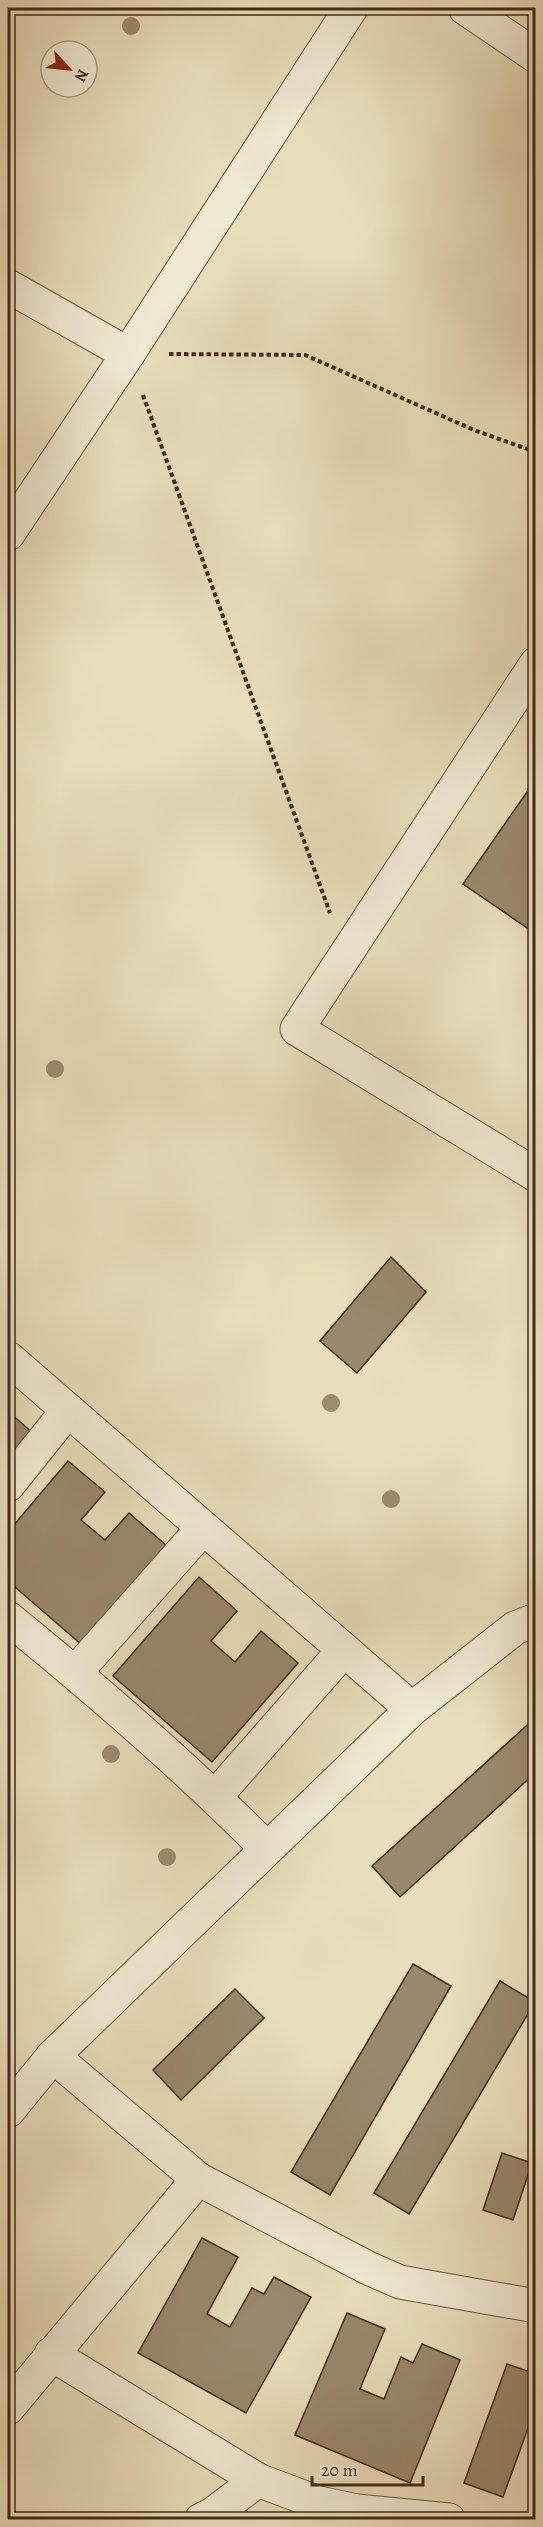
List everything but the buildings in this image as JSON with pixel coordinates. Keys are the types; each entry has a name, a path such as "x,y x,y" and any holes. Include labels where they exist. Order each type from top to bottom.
{"lane":[{"path":"8,534 128,354 351,8"},
{"path":"465,8 536,56"},
{"path":"8,286 128,354"},
{"path":"536,664 297,1029 536,1175"},
{"path":"8,1358 412,1709"},
{"path":"8,1485 68,1410"},
{"path":"75,1673 203,1528"},
{"path":"8,1618 75,1673 215,1797 267,1849"},
{"path":"8,2111 53,2056 412,1709 515,1628 536,1620"},
{"path":"215,1797 344,1650"},
{"path":"53,2056 198,2179 400,2282 536,2306"},
{"path":"8,2408 198,2179"},
{"path":"51,2354 258,2480 329,2505 357,2511 449,2520"},
{"path":"201,2520 213,2514 258,2480"}],"path":[{"path":"345,956 128,354 305,355 474,430 536,452"}]}
